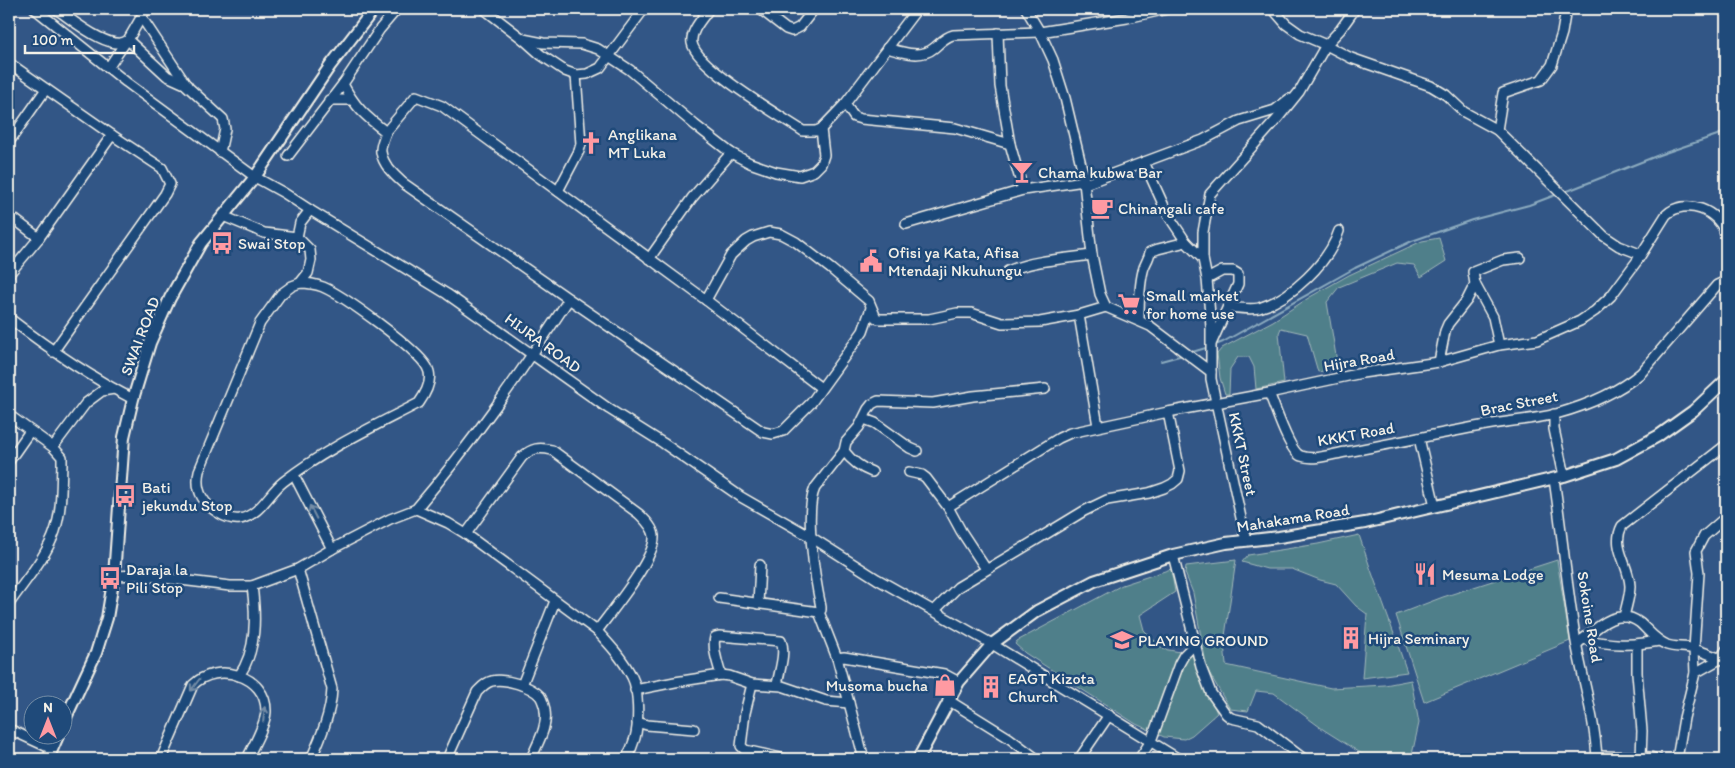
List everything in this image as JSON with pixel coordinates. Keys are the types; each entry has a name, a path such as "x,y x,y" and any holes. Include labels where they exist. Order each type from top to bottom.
{"street":[{"name":"HIJRA ROAD","path":"35,9 108,68 255,177 447,294 609,409 663,443 741,497 811,537 877,579 983,639"},
{"path":"47,18 55,9 82,28 106,40 120,44 126,42"},
{"path":"108,68 142,18 146,9"},
{"name":"SWAI ROAD","path":"72,705 96,653 106,618 114,576 124,437 150,343 170,298 201,243 255,177 330,66 374,9"},
{"path":"288,156 343,84 380,29 397,9"},
{"path":"484,9 541,55 564,71 576,75 587,74 600,68 644,9"},
{"path":"709,9 695,31 692,42 694,49 722,78 804,132 816,132 821,129 845,104 917,9"},
{"path":"760,9 786,29 792,31 800,27 814,9"},
{"path":"1026,9 1040,32 1053,60 1065,98 1084,182 1092,255 1100,294 1106,307"},
{"path":"888,48 914,54 923,54 932,50 947,37 953,35 1040,32 1127,18 1167,9"},
{"path":"1273,9 1286,24 1300,34 1351,58 1431,86 1446,95 1464,112 1497,130 1604,236 1619,246 1640,254"},
{"path":"906,224 1023,190 1084,182 1203,140 1238,121 1275,110 1299,92 1326,45 1355,9"},
{"path":"1497,130 1503,93 1541,80 1552,64 1562,33 1566,9"},
{"path":"142,18 186,85 223,119 225,129 220,152"},
{"path":"998,32 1000,86 1010,144 1023,190"},
{"path":"523,39 543,43 567,43 590,46 598,49 630,70 731,153 750,163 776,172 800,176 814,171 821,164 824,155 821,129"},
{"path":"126,42 167,76 186,85"},
{"path":"9,62 162,168 170,184 166,194 52,352"},
{"path":"558,191 581,144 576,75"},
{"path":"343,84 362,113 386,132"},
{"path":"9,142 46,89"},
{"name":"KKKT Street","path":"1246,541 1211,378 1211,327 1207,279 1203,259 1203,232 1210,194 1299,92"},
{"path":"821,388 706,300 438,104 416,96 386,132 381,150 382,155 391,172 403,183 763,432 773,434 783,430 811,403 863,331 871,308"},
{"path":"329,100 352,100"},
{"path":"845,104 854,117 861,119 955,128 1010,144"},
{"path":"9,274 38,238 112,135"},
{"path":"650,259 688,203 731,153"},
{"path":"1144,162 1168,215 1186,242 1203,259"},
{"name":"Hijra Road","path":"948,507 1070,433 1362,373 1439,362 1499,345 1537,340 1580,321 1596,311 1611,296 1637,261 1666,215 1672,209 1679,206 1690,206 1705,211 1721,224 1726,236"},
{"path":"297,237 300,223 310,210"},
{"path":"9,215 38,238"},
{"path":"223,216 264,233 297,237 310,250 311,260 308,273 300,283"},
{"path":"1228,307 1258,308 1272,303 1290,292 1308,277 1325,257 1339,231"},
{"path":"706,300 731,255 753,236 769,232 781,234 796,242 869,301 876,318 879,319 930,319 958,313 972,313 1008,323 1040,322 1080,315 1106,307 1150,326 1212,372"},
{"path":"1139,320 1140,283 1143,268 1150,252 1186,242"},
{"path":"1008,271 1034,263 1092,255"},
{"path":"1499,345 1493,317 1475,284 1473,272 1503,260 1520,258"},
{"path":"1207,279 1222,271 1233,271 1238,274 1238,284 1211,344"},
{"name":"Brac Street","path":"1419,438 1554,414 1616,390 1642,374 1717,285 1726,281"},
{"path":"300,283 312,283 325,288 374,320 418,357 428,368 430,378 427,391 420,403 325,452 294,475 282,483 258,509 240,519 230,518 211,508 202,498 197,480 260,323 281,294 300,283"},
{"path":"1439,362 1444,331 1467,300 1475,284"},
{"path":"114,576 139,575 230,586 252,586 298,569 390,519 416,509 459,457 511,387 569,299"},
{"path":"1080,315 1098,426"},
{"path":"9,318 52,352 133,399"},
{"name":"Mahakama Road","path":"918,759 948,700 983,639 1094,581 1173,555 1226,543 1365,522 1559,477 1616,459 1658,436 1693,411 1726,380"},
{"path":"54,447 86,403 102,391 114,389"},
{"path":"864,759 837,658 819,612 821,606 811,537 812,495 815,488 844,450 846,442 864,419 872,404 878,401 933,403 973,396 1045,389"},
{"name":"KKKT Road","path":"1269,393 1292,448 1300,456 1317,457 1419,438 1435,506"},
{"path":"934,612 958,587 1092,507 1107,500 1149,493 1172,484 1178,478 1180,471 1168,412"},
{"name":"Sokoine Road","path":"1554,414 1559,477 1597,758"},
{"path":"9,415 54,447 62,458 62,465 60,509 55,532 43,554 9,604"},
{"path":"864,419 875,423 917,451"},
{"path":"9,461 30,431"},
{"path":"1624,617 1630,586 1625,561 1619,548 1619,532 1622,526 1726,445"},
{"path":"466,534 522,457 535,448 552,450 639,514 654,534 652,549 641,569 597,631"},
{"path":"844,450 849,458 872,472"},
{"path":"909,472 926,478 948,507 986,569"},
{"path":"294,475 332,549"},
{"path":"416,509 448,523 466,534 597,631 615,650 633,678 635,690 637,722 635,737 626,759"},
{"path":"1678,759 1684,718 1695,673 1694,649 1699,573 1696,551 1704,536 1726,517"},
{"path":"1173,555 1205,680 1226,714 1231,718 1258,724 1304,759"},
{"path":"758,604 760,565"},
{"path":"298,569 332,689 332,701 311,759"},
{"path":"239,676 251,649 254,630 255,611 252,586"},
{"path":"718,598 819,612"},
{"path":"522,684 555,601"},
{"path":"1580,642 1609,619 1633,618 1651,636 1669,646 1694,649 1723,660"},
{"path":"721,675 715,637 781,641 782,656 776,685"},
{"path":"983,639 1179,759"},
{"path":"1580,642 1637,645 1659,641"},
{"path":"1139,759 1151,741 1179,664 1184,654 1195,644"},
{"path":"1637,645 1642,757"},
{"path":"1695,673 1723,660 1726,650"},
{"path":"837,658 844,657 944,674 959,682"},
{"path":"161,759 193,685 201,678 211,674 224,673 239,676 252,683 261,691 264,697 266,712 264,720 247,759"},
{"path":"635,690 721,675 752,684 776,685 826,701 849,703"},
{"path":"447,759 477,692 492,681 522,684 540,696 545,710 545,724 531,759"},
{"path":"752,684 745,713 741,746 745,750 785,759"},
{"path":"948,700 1010,738 1037,759"},
{"path":"1078,759 1109,715"},
{"path":"637,722 647,725 694,729"},
{"path":"9,729 52,749"},
{"path":"48,759 53,746"},
{"path":"1597,758 1642,757 1658,759"}],"green space":[{"path":"1439,238 1446,261 1421,277 1414,265 1397,263 1339,287 1327,302 1338,368 1318,372 1307,334 1281,328 1279,333 1284,383 1256,389 1254,367 1249,357 1238,357 1230,369 1229,394 1225,394 1220,378 1217,354 1222,348 1273,321 1349,275 1422,241"},
{"path":"1359,535 1407,672 1362,678 1367,614 1356,606 1336,584 1292,569 1267,569 1242,562 1248,555 1318,544"},
{"path":"1236,560 1224,643 1226,665 1331,688 1385,685 1411,680 1419,723 1411,759 1370,759 1324,730 1274,693 1256,691 1248,711 1230,709 1207,669 1193,593 1185,573 1186,566"},
{"path":"1557,560 1570,641 1424,702 1396,615 1443,597"},
{"path":"1171,569 1175,592 1140,615 1144,630 1163,649 1192,654 1217,713 1192,735 1184,739 1164,737 1136,724 1025,653 1015,644 1017,641 1122,585"}],"waterway":[{"path":"1565,192 1659,155 1726,132"},
{"path":"1213,346 1355,268 1412,241 1472,220 1529,205 1558,194"},
{"path":"1189,353 1209,347"},
{"path":"1161,361 1183,355"}],"place":[{"name":"Anglikana MT Luka","path":"591,143"},
{"name":"Chama kubwa Bar","path":"1022,172"},
{"name":"Chinangali cafe","path":"1102,208"},
{"name":"Swai Stop","path":"222,243"},
{"name":"Ofisi ya Kata, Afisa Mtendaji Nkuhungu","path":"871,261"},
{"name":"Small market for home use","path":"1129,304"},
{"name":"Bati jekundu Stop","path":"125,496"},
{"name":"Mesuma Lodge","path":"1425,574"},
{"name":"Daraja la Pili Stop","path":"110,578"},
{"name":"Hijra Seminary","path":"1351,638"},
{"name":"PLAYING GROUND","path":"1122,640"},
{"name":"Musoma bucha","path":"945,685"},
{"name":"EAGT Kizota Church","path":"991,687"}]}
